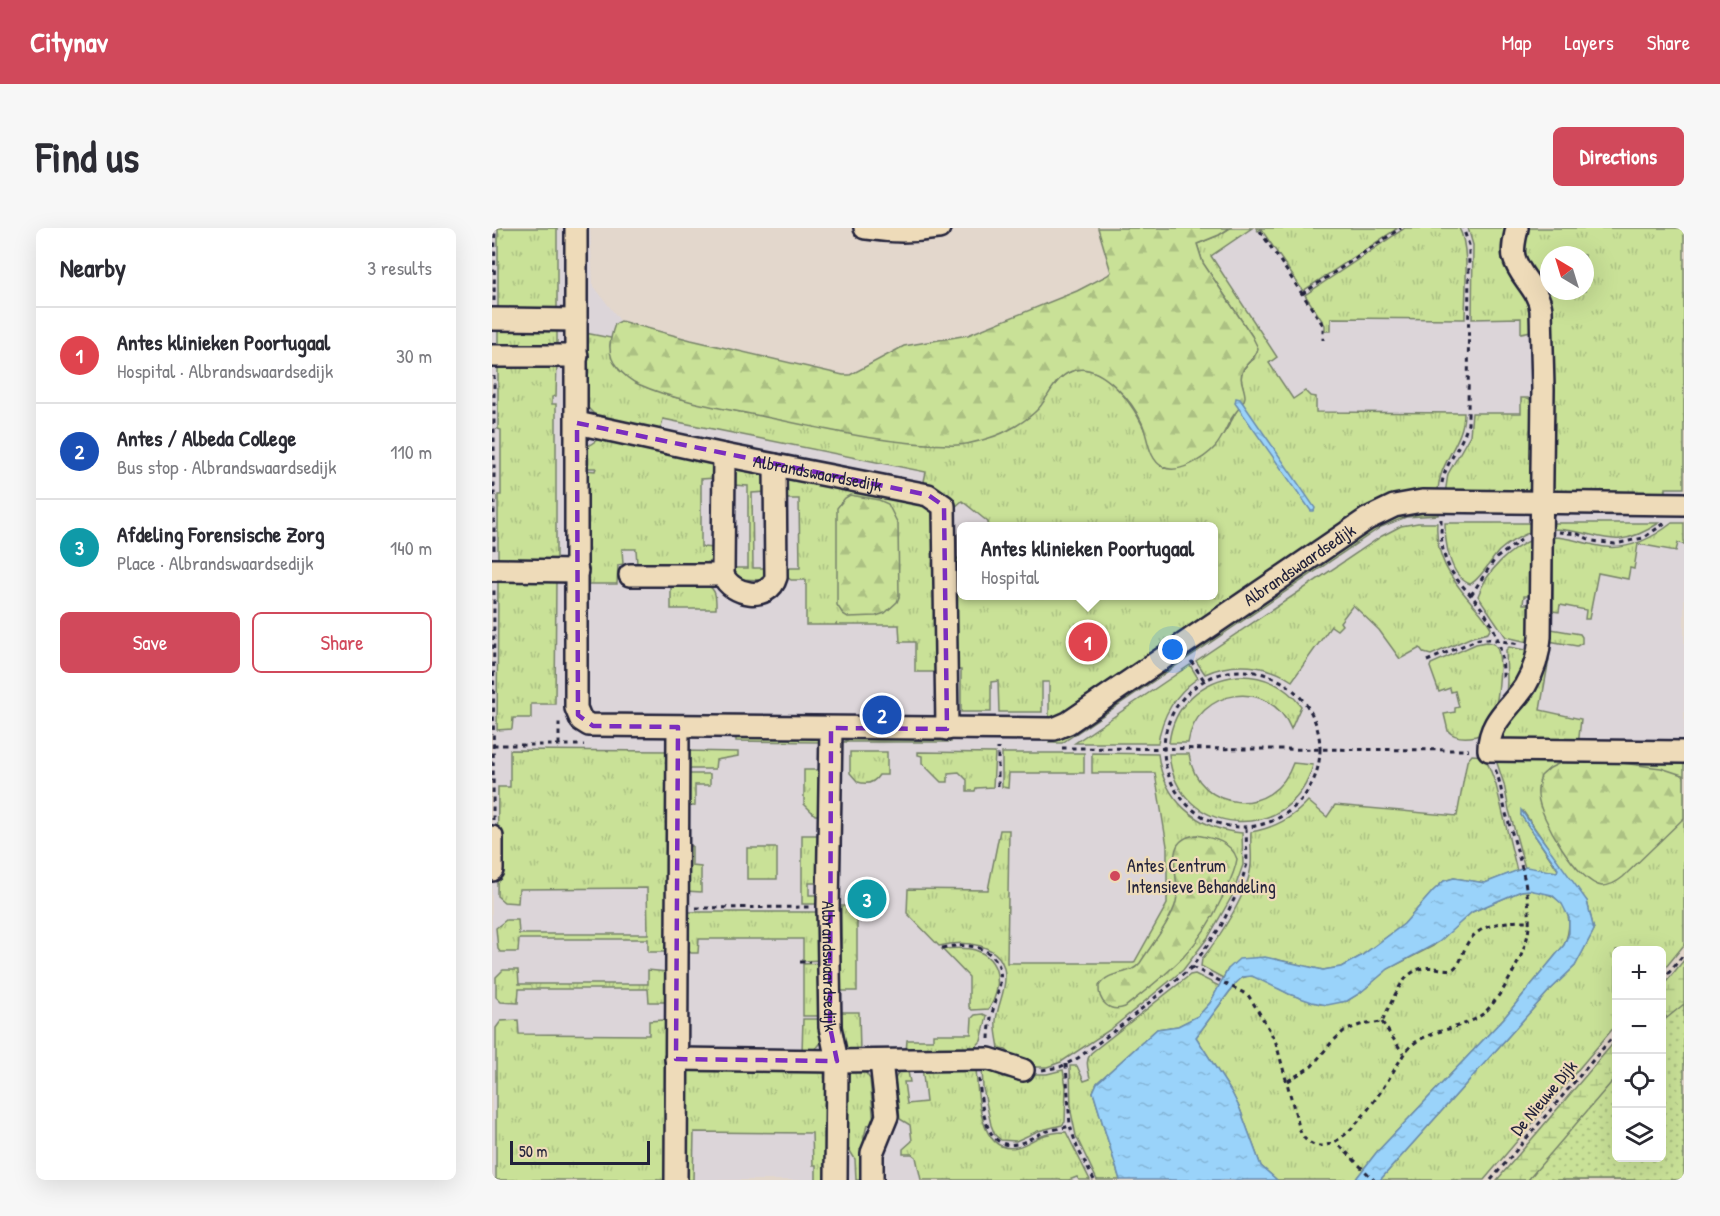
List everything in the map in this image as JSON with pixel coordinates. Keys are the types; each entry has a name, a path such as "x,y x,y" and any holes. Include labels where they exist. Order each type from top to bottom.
{"street":[{"name":"Albrandswaardsedijk","path":"576,228 576,708 581,720 593,726 947,729 1048,729 1063,726 1383,510 1405,503 1441,514 1541,501 1684,504"},
{"path":"865,228 885,231 918,231 939,228"},
{"path":"1517,228 1514,256 1539,299 1541,310 1543,390 1539,648 1529,679 1494,724 1488,740 1489,750 1684,752"},
{"path":"493,319 576,320"},
{"path":"493,356 577,356"},
{"name":"Albrandswaardsedijk","path":"577,423 724,455 928,495 944,506 947,729"},
{"path":"724,455 723,575 726,583 742,592 760,592 774,584 776,577 775,465"},
{"path":"493,570 577,571"},
{"path":"630,575 723,575"},
{"path":"676,1180 678,727"},
{"name":"Albrandswaardsedijk","path":"831,728 828,907 830,1027 837,1061 836,1180"},
{"path":"492,870 493,837"},
{"path":"676,1059 985,1060 1023,1070"},
{"path":"881,1061 891,1148"},
{"path":"872,1180 872,1153 887,1116"}],"path":[{"path":"493,319 495,228"},
{"path":"1302,294 1401,228"},
{"path":"1463,228 1469,245 1468,424 1463,440 1444,473 1441,541 1446,560 1454,576 1490,620 1500,640 1503,678 1501,702 1505,711"},
{"path":"1260,231 1323,325 1323,340"},
{"path":"493,356 493,837"},
{"path":"1471,595 1495,559 1518,542 1540,532 1578,534 1600,543 1623,543 1643,538 1664,525 1667,520 1656,520"},
{"path":"1427,661 1479,639 1500,640 1539,648"},
{"path":"1191,661 1204,680"},
{"path":"1248,670 1277,679 1299,695 1312,714 1320,734 1321,749 1319,764 1304,797 1280,818 1266,824 1246,827 1217,824 1195,812 1178,795 1167,772 1163,748 1169,721 1181,699 1204,680 1221,673 1248,670"},
{"path":"1062,748 1072,741"},
{"path":"998,748 998,786"},
{"path":"1192,967 1248,995 1269,1029 1281,1058 1302,1134 1309,1146 1321,1150 1340,1146 1368,1114 1403,1053 1419,1040 1470,1022 1488,1010 1518,963 1525,945 1528,905 1518,853 1506,814 1502,787 1491,763 1489,750"},
{"path":"1023,1070 1050,1070 1066,1064 1098,1044 1192,967 1221,926 1239,889 1246,864 1246,827"},
{"path":"677,908 828,907"},
{"path":"1382,1022 1402,983 1413,972 1425,968 1453,969 1460,962 1468,943 1480,930 1494,925 1528,921"},
{"path":"942,948 957,945 978,948 991,956 1000,969 1002,978 991,1017 985,1060 979,1068 980,1091 989,1129 998,1142 1006,1145 1018,1144 1042,1133 1070,1126"},
{"path":"1666,976 1684,954"},
{"path":"1288,1081 1312,1066 1344,1031 1360,1025 1382,1022"},
{"path":"1382,1022 1403,1053"},
{"name":"De Nieuwe Dijk","path":"1491,1180 1612,1039"},
{"path":"1066,1064 1070,1126 1077,1147 1094,1180"},
{"path":"1340,1146 1374,1180"}],"highlighted area":[{"path":"577,423 928,495 944,506 947,729 831,728 830,1027 837,1061 676,1059 678,727 593,726 578,715"}],"shaded area":[{"path":"492,228 590,228 593,285 621,322 830,378 856,379 1003,335 1204,228 1684,228 1684,905 1622,946 1612,946 1612,956 1454,1180 492,1180"}],"green space":[{"path":"498,228 557,228 557,312 498,312"},
{"path":"1098,228 1230,228 1197,244 1203,263 1258,348 1242,374 1245,397 1242,405 1220,440 1205,456 1183,467 1169,469 1154,459 1138,414 1124,395 1096,373 1086,370 1069,372 1058,380 1039,408 1016,426 984,439 954,445 901,442 854,435 714,407 635,383 619,369 611,357 610,346 615,324 621,321 691,340 850,375 904,346 968,335 1077,291 1108,275 1111,272"},
{"path":"1230,228 1252,228 1211,256 1277,357 1269,363 1293,399 1305,391 1310,396 1316,397 1316,412 1464,413 1460,434 1442,472 1438,493 1416,494 1063,716 1049,721 1049,682 1042,682 1042,712 999,712 998,681 991,682 991,712 961,712 961,670 951,670 953,563 957,559 957,600 1218,600 1218,522 988,522 962,501 955,507 931,488 923,486 926,472 663,419 660,432 599,419 588,408 584,408 585,333 611,338 610,346 619,370 636,383 674,397 745,413 1011,428 1037,409 1063,376 1076,370 1089,370 1114,385 1125,397 1146,434 1203,457 1216,444 1233,419 1243,392 1242,372 1254,359 1252,336 1203,263 1197,244"},
{"path":"1256,228 1398,228 1303,291 1261,229 1258,231"},
{"path":"1405,228 1459,228 1466,259 1465,319 1331,318 1331,331 1325,331 1325,325 1305,295"},
{"path":"1468,228 1510,228 1534,305 1531,331 1521,333 1521,318 1472,319 1473,245"},
{"path":"1524,228 1684,228 1684,488 1666,488 1666,494 1553,494 1553,379 1523,262"},
{"path":"498,327 557,327 557,352 501,348 498,343"},
{"path":"557,361 556,396 552,397 552,404 556,404 556,566 498,561 501,430 498,429 498,366"},
{"path":"1521,398 1533,401 1534,492 1445,494 1448,474 1470,435 1472,413 1521,413"},
{"path":"600,438 712,462 716,478 701,479 701,547 716,548 710,561 687,565 637,564 636,549 622,549 623,564 618,565 617,584 584,584 584,470 595,471 596,468 584,468 584,446"},
{"path":"737,466 760,469 767,475 767,492 752,493 753,568 768,568 768,574 763,580 739,579 733,568 748,568 748,486 733,485 733,472"},
{"path":"790,477 929,503 938,511 938,672 915,672 915,642 900,642 899,625 837,625 836,623 836,625 806,625 806,580 791,580 786,576 785,568 800,568 799,499 785,499 785,482"},
{"path":"850,495 879,500 888,504 898,524 899,597 885,613 876,616 848,617 837,605 837,508"},
{"path":"1438,509 1438,515 1406,517 1381,527 1062,743 1049,743 1049,737 1363,532 1397,514"},
{"path":"1437,523 1439,546 1445,566 1489,624 1491,628 1488,633 1472,637 1431,655 1424,653 1420,648 1400,659 1379,630 1353,605 1337,630 1331,626 1292,681 1272,671 1250,666 1227,667 1205,674 1196,661 1382,536 1401,526"},
{"path":"1445,523 1533,523 1533,531 1499,551 1477,579 1470,584 1457,574 1453,566 1447,549"},
{"path":"1553,523 1659,523 1629,538 1617,539 1553,529"},
{"path":"1672,523 1684,523 1684,544 1678,543 1676,551 1638,544 1634,569 1630,568 1628,579 1598,573 1589,619 1585,619 1586,610 1560,605 1559,612 1553,611 1553,537 1605,547 1625,546 1645,540"},
{"path":"1533,539 1533,596 1524,596 1523,604 1533,604 1532,641 1528,642 1506,637 1478,596 1493,569 1507,555"},
{"path":"556,575 555,704 531,704 531,718 513,718 512,729 497,730 498,581 502,576"},
{"path":"671,584 707,585 714,592 716,609 671,609"},
{"path":"1549,630 1580,634 1582,643 1577,646 1549,641"},
{"path":"1486,642 1495,645 1499,657 1500,666 1494,711 1484,733 1470,737 1456,736 1448,731 1444,714 1455,712 1455,708 1459,707 1455,691 1451,692 1450,688 1439,692 1430,667 1431,664 1476,644"},
{"path":"1509,647 1530,651 1531,655 1506,698 1506,650"},
{"path":"1545,658 1549,659 1540,710 1581,719 1578,746 1502,745 1495,737"},
{"path":"1190,665 1198,678 1176,698 1166,714 1158,743 1075,743"},
{"path":"1238,676 1257,677 1274,683 1295,699 1301,706 1291,729 1281,712 1267,702 1251,696 1235,696 1219,701 1205,710 1194,724 1188,743 1169,743 1176,717 1191,697 1212,683"},
{"path":"736,736 816,736 822,742 736,741"},
{"path":"852,737 951,737 951,742 844,742"},
{"path":"510,750 670,751 669,949 666,952 648,952 648,939 519,939 518,952 500,952 496,928 506,920 518,920 519,934 648,934 647,888 519,889 518,903 504,902 497,896 498,787 510,787"},
{"path":"683,751 738,752 738,756 716,760 715,769 686,769"},
{"path":"850,752 887,752 887,775 879,775 870,783 858,782 850,773"},
{"path":"918,752 995,753 993,787 967,791 967,780 959,772 948,773 948,782 941,782 922,763 922,756 918,755"},
{"path":"1002,753 1084,753 1084,773 1009,773 1008,788 1002,787"},
{"path":"1092,753 1158,754 1167,785 1185,809 1210,825 1242,833 1243,865 1232,896 1209,936 1183,970 1111,1029 1061,1062 1047,1067 1032,1067 1018,1061 1006,1050 999,1049 996,1021 1005,976 998,956 981,946 970,944 939,946 907,913 908,889 988,890 1000,830 1009,830 1007,963 1134,963 1167,904 1167,846 1155,773 1092,773"},
{"path":"1169,754 1189,754 1195,774 1206,788 1220,798 1237,802 1254,800 1270,794 1283,781 1293,763 1313,765 1301,791 1283,809 1260,819 1236,821 1212,816 1192,803 1176,782"},
{"path":"1472,755 1485,756 1496,785 1517,871 1485,883 1454,878 1444,881 1404,924 1361,956 1341,967 1323,970 1275,959 1228,969 1223,978 1201,966 1202,959 1217,939 1245,888 1251,865 1251,832 1268,828 1282,821 1308,801 1327,817 1335,805 1457,816 1467,761"},
{"path":"1684,756 1684,945 1666,967 1666,946 1612,946 1612,1030 1484,1180 1380,1180 1548,992 1575,966 1594,930 1587,901 1523,811 1521,815 1558,870 1557,872 1525,868 1495,757"},
{"path":"1606,761 1661,768 1682,775 1684,777 1684,818 1623,877 1614,883 1602,886 1582,874 1562,848 1545,818 1538,790 1541,776 1562,762"},
{"path":"804,770 822,770 822,815 815,815 804,804"},
{"path":"686,774 710,774 710,785 695,785 695,806 686,806"},
{"path":"818,831 822,831 822,883 809,883 809,895 822,895 822,904 802,904 802,835 818,835"},
{"path":"1196,835 1226,844 1237,859 1233,874 1212,917 1192,947 1156,982 1125,1007 1114,1008 1106,1005 1099,992 1099,986 1108,977 1130,970 1140,963 1174,909 1177,893 1175,852 1178,844 1185,838"},
{"path":"686,846 692,846 692,866 701,867 701,892 686,891"},
{"path":"747,848 777,848 777,879 747,879"},
{"path":"1529,890 1551,895 1564,907 1569,923 1564,945 1504,1018 1376,1153 1355,1180 1277,1180 1261,1166 1232,1093 1196,1037 1239,979 1248,976 1258,977 1289,994 1320,1004 1347,1001 1388,969 1433,946 1472,912 1521,891"},
{"path":"841,906 857,906 857,991 841,991"},
{"path":"686,912 822,912 822,960 803,961 803,939 699,939 698,953 691,953 686,948"},
{"path":"942,949 971,949 984,954 990,960 995,967 997,983 989,1009 972,1010 969,1007 969,977"},
{"path":"1684,960 1684,1037 1666,1017 1666,982"},
{"path":"822,963 822,1016 803,1016 803,964"},
{"path":"503,970 518,970 519,984 648,984 648,970 667,972 667,1002 649,1002 648,989 519,989 518,1003 501,1002 496,997 496,977"},
{"path":"1195,974 1219,986 1210,1003 1198,1016 1178,1026 1157,1029 1097,1083 1093,1092 1120,1180 1097,1180 1076,1136 1071,1112 1070,1066 1077,1066 1084,1081 1090,1079 1087,1063 1091,1053 1190,975"},
{"path":"1684,1004 1684,1180 1528,1180 1612,1082 1612,1162 1666,1162 1666,1019"},
{"path":"841,1012 859,1012 860,1052 851,1051 843,1046"},
{"path":"983,1014 987,1016 981,1041 972,1051 906,1052 907,1040 933,1040 933,1034 971,1034 972,1018"},
{"path":"803,1019 822,1019 822,1032 819,1046 802,1052"},
{"path":"518,1020 519,1034 649,1035 649,1021 663,1020 668,1024 669,1180 496,1180 496,1028 501,1021"},
{"path":"1612,1045 1612,1162 1666,1162 1684,1180 1497,1180"},
{"path":"907,1066 910,1082 904,1082 907,1104 926,1102 922,1066 976,1066 979,1105 988,1132 995,1142 1004,1147 1017,1147 1042,1136 1066,1132 1090,1180 1079,1180 1077,1177 1069,1180 921,1180 916,1157 912,1154 903,1154 903,1149 912,1141 910,1125 900,1119 895,1079 900,1069"},
{"path":"982,1068 998,1072 1003,1077 1009,1078 1063,1070 1066,1086 1065,1122 1016,1141 1001,1140 995,1135 991,1125 983,1088"},
{"path":"684,1069 827,1069 830,1180 816,1180 812,1133 694,1132 693,1180 682,1180"},
{"path":"863,1069 870,1079 874,1124 867,1125 864,1137 863,1180 856,1180 855,1159 845,1143 845,1072"}],"water":[{"path":"1236,398 1240,399 1315,508 1314,511 1311,511 1235,403"},
{"path":"1521,810 1587,901 1594,930 1575,966 1548,992 1380,1180 1355,1180 1376,1153 1504,1018 1564,945 1569,933 1569,918 1562,904 1552,895 1529,890 1521,891 1472,912 1439,942 1388,969 1347,1001 1327,1005 1312,1002 1289,994 1252,976 1243,977 1235,984 1196,1037 1232,1093 1261,1166 1277,1180 1120,1180 1093,1092 1097,1083 1157,1029 1178,1026 1198,1016 1210,1003 1228,969 1239,959 1265,957 1323,970 1341,967 1361,956 1404,924 1444,881 1454,878 1485,883 1526,867 1557,872 1558,869 1521,815"}],"place":[{"name":"Antes klinieken Poortugaal","path":"1088,642"},
{"name":"Antes / Albeda College","path":"882,715"},
{"name":"Antes Centrum Intensieve Behandeling","path":"1115,876"},
{"name":"Afdeling Forensische Zorg","path":"867,899"}]}
